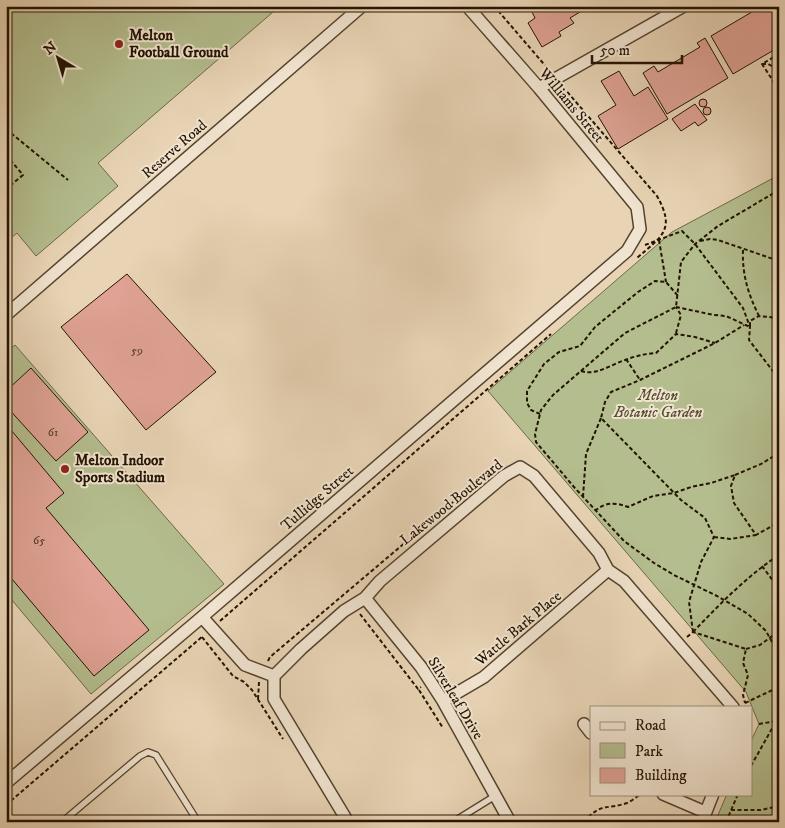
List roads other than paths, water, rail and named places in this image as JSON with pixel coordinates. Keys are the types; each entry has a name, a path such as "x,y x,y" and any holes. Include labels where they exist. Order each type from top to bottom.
{"street":[{"name":"Reserve Road","path":"8,310 362,6"},
{"name":"Williams Street","path":"467,6 539,88 637,207 640,229"},
{"path":"539,88 684,6"},
{"name":"Tullidge Street","path":"6,783 202,618 627,251 640,229"},
{"name":"Lakewood Boulevard","path":"268,674 301,649 344,611 365,598 380,581 506,474 520,467 534,476 599,553 608,570 624,582 732,706"},
{"name":"Wattle Bark Place","path":"443,701 484,677 608,570"},
{"name":"Silverleaf Drive","path":"365,598 421,667 443,701 510,822"},
{"path":"202,618 245,665 268,674 274,699 348,822"},
{"path":"666,796 703,817 712,796"}],"lane":[{"path":"62,822 140,756 148,752 156,755 198,822"},
{"path":"453,822 495,796"}],"place":[{"name":"Melton Football Ground","path":"119,44"},
{"name":"Melton Indoor Sports Stadium","path":"65,469"}],"park label":[{"name":"Melton Botanic Garden","path":"658,404"}]}
